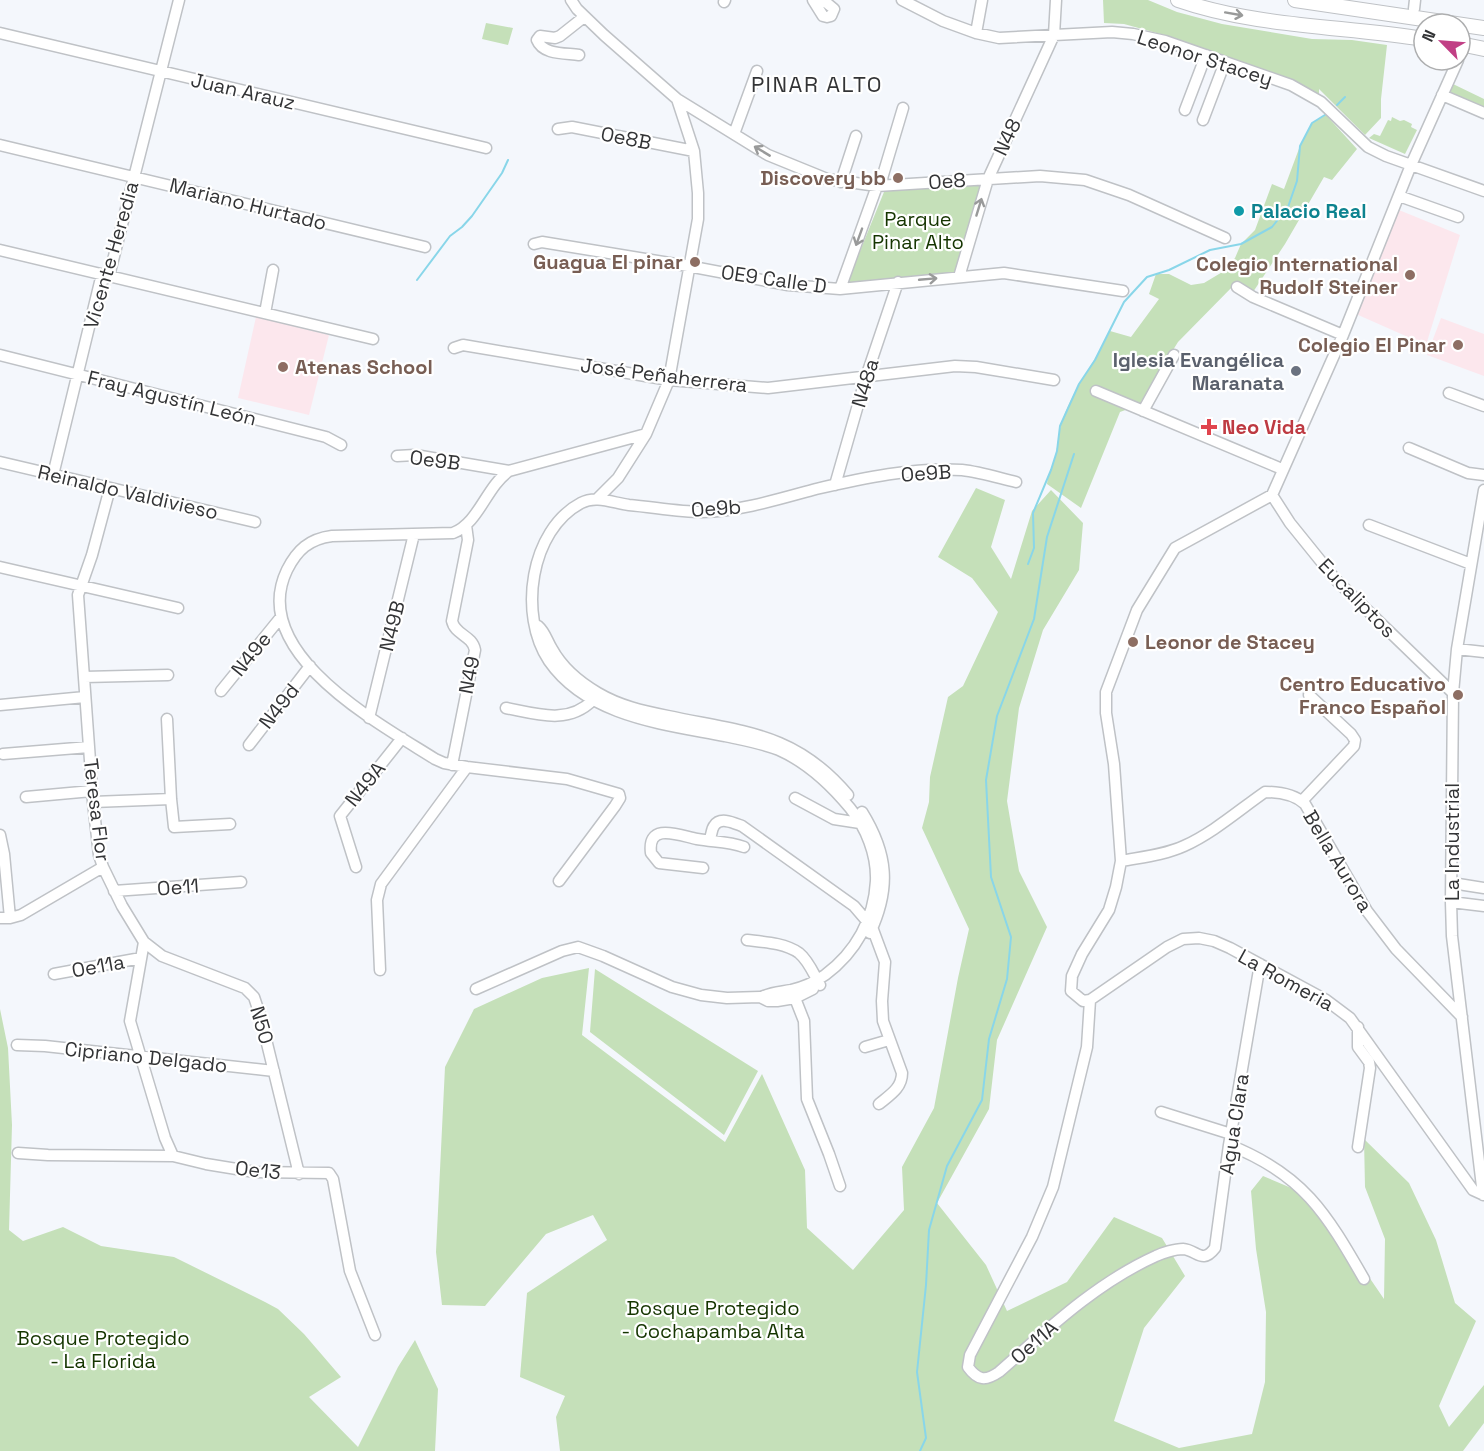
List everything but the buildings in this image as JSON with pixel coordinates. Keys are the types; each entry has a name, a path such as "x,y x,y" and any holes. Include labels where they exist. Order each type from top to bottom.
{"main road":[{"path":"1178,0 1237,15 1412,37"},
{"path":"1295,0 1484,28"}],"street":[{"name":"Vicente Heredia","path":"53,475 100,282 109,276 179,0"},
{"name":"Oe8","path":"570,0 584,17 678,99 768,155 828,179 878,185 1040,176 1085,180 1129,195 1225,238"},
{"path":"813,0 823,16 827,17 833,14 834,9 823,0"},
{"path":"976,33 982,0"},
{"name":"N48","path":"959,277 988,178 1054,35 1056,0"},
{"name":"Leonor Stacey","path":"905,1 943,21 976,33 999,38 1112,32 1165,41 1291,85 1321,102 1368,147 1484,192"},
{"path":"579,55 548,51 542,48 537,40 540,36 555,38 561,36 584,17"},
{"name":"Juan Arauz","path":"0,33 486,148"},
{"path":"1185,110 1206,55"},
{"path":"1203,120 1225,62"},
{"path":"734,134 757,70"},
{"path":"1090,1000 1083,1001 1071,991 1072,976 1082,954 1109,910 1121,861 1114,764 1106,713 1106,692 1137,610 1175,549 1272,495 1343,335 1411,165 1453,72"},
{"path":"1442,95 1484,113"},
{"path":"678,99 694,151 698,219 669,380 646,434 618,478 597,499 584,501 566,513 551,529 541,548 534,577 533,609 540,644 548,660 565,679 593,700 640,718 704,728"},
{"path":"840,289 903,108"},
{"name":"Oe8B","path":"558,129 572,127 694,151"},
{"path":"842,182 856,136"},
{"name":"Mariano Hurtado","path":"0,145 425,248"},
{"path":"1399,196 1458,217"},
{"name":"OE9 Calle D","path":"534,244 542,242 788,285 840,289 898,282 1011,274 1123,291"},
{"path":"0,250 373,339"},
{"path":"265,313 273,270"},
{"name":"N48a","path":"835,485 866,377 898,282"},
{"path":"1237,287 1253,297 1343,335"},
{"name":"José Peñaherrera","path":"454,348 463,345 669,380 768,388 967,366 1054,380"},
{"name":"Fray Agustín León","path":"0,355 326,437 341,446"},
{"path":"1143,411 1174,355"},
{"path":"1096,391 1282,469"},
{"path":"1449,393 1484,406"},
{"path":"559,881 620,796 615,792 561,778 452,765 435,759 369,718 333,690 310,666 293,643 281,617 279,598 285,574 297,554 311,542 332,536 453,533 466,525 498,480 509,471 646,434"},
{"path":"1409,448 1468,473 1484,475"},
{"name":"Oe9B","path":"397,456 415,455 509,471"},
{"name":"Reinaldo Valdivieso","path":"0,462 255,522"},
{"name":"Oe9B","path":"835,485 921,470 965,470 1016,482"},
{"name":"Oe9b","path":"597,499 700,512 736,509 835,485"},
{"name":"Teresa Flor","path":"110,488 92,555 78,595 89,747 96,838 103,867 114,891 144,942"},
{"name":"La Industrial","path":"1483,1195 1452,936 1451,902 1453,693 1457,649 1484,490"},
{"name":"Eucaliptos","path":"1272,495 1290,523 1336,580 1453,693"},
{"name":"N49","path":"452,765 475,650 471,641 455,629 452,621 468,540 466,525"},
{"path":"1369,525 1471,564"},
{"name":"N49B","path":"369,718 414,534"},
{"path":"0,567 178,608"},
{"name":"N49e","path":"221,691 281,617"},
{"path":"476,989 562,951 578,947 672,987 695,993 726,998 762,997 770,993 794,994 818,982 848,955 870,924 875,899 876,868 864,822 800,761 766,746 640,710 600,695 580,682 565,668 553,652 543,631 536,624"},
{"path":"1457,649 1484,652"},
{"name":"N49d","path":"249,745 310,666"},
{"path":"84,677 168,675"},
{"path":"1302,801 1355,743 1351,734 1309,695"},
{"path":"0,705 86,697"},
{"path":"506,708 539,715 557,716 576,713 593,700"},
{"path":"167,719 174,827 230,824"},
{"name":"N49A","path":"356,867 340,816 402,738"},
{"path":"3,754 89,747"},
{"path":"380,970 377,900 381,884 467,767"},
{"name":"Bella Aurora","path":"1121,861 1165,853 1184,846 1203,836 1265,792 1278,792 1302,801 1367,911 1396,949 1462,1017"},
{"path":"26,797 93,796 171,799"},
{"path":"795,798 834,819 864,822"},
{"path":"709,840 718,822 728,821 742,826 854,906 870,924 885,962 883,1021 902,1073 902,1080 897,1088 879,1104"},
{"path":"703,868 659,862 652,856 651,845 654,838 664,832 676,833 724,841 744,847"},
{"path":"0,835 5,918 21,915 103,867"},
{"name":"Oe11","path":"114,891 241,882"},
{"path":"1452,883 1484,888"},
{"path":"1451,902 1484,906"},
{"name":"La Romeria","path":"1090,1000 1167,947 1184,939 1198,938 1214,941 1340,1009 1358,1027 1473,1190 1483,1195"},
{"path":"747,940 770,942 799,953 813,971 818,982"},
{"path":"144,942 130,1021 165,1138 173,1156"},
{"name":"N50","path":"144,942 162,956 244,988 256,1001 298,1174"},
{"name":"Oe11a","path":"54,974 141,958"},
{"name":"Agua Clara","path":"1184,1249 1203,1256 1210,1254 1215,1248 1229,1145 1260,964"},
{"path":"794,994 804,1021 807,1099 840,1186"},
{"name":"Oe11A","path":"1090,1000 1087,1047 1053,1187 1032,1237 968,1361 970,1370 982,1379 988,1380 1093,1291 1157,1256 1184,1249"},
{"path":"1358,1027 1358,1047 1369,1062 1370,1068 1358,1147"},
{"path":"865,1047 889,1040"},
{"name":"Cipriano Delgado","path":"17,1045 274,1071"},
{"path":"1161,1112 1231,1134"},
{"path":"1229,1145 1266,1161 1312,1198 1364,1279"},
{"name":"Oe13","path":"18,1153 173,1156 255,1172 298,1174 327,1172 332,1176 350,1271 375,1335"}],"shaded area":[{"name":"Colegio International Rudolf Steiner","path":"1399,210 1460,235 1426,345 1356,314"},
{"name":"Atenas School","path":"256,317 329,335 309,415 238,398"},
{"name":"Colegio El Pinar","path":"1441,318 1484,334 1484,376 1427,355"}],"green space":[{"path":"1103,0 1148,0 1177,12 1222,24 1312,39 1352,40 1387,45 1381,118 1365,135 1319,89 1319,101 1175,38 1124,24 1104,23"},
{"path":"486,23 513,28 508,45 482,39"},
{"path":"1453,84 1484,99 1484,109 1449,93"},
{"path":"1326,115 1357,149 1332,180 1324,177 1285,244 1251,295 1236,283 1178,342 1139,405 1120,412 1081,508 1047,484 1065,413 1110,331 1131,337 1159,299 1149,294 1156,274 1169,274 1191,285 1204,283 1224,271 1235,258 1241,244 1255,230 1272,184 1284,189 1300,146 1312,123"},
{"path":"1392,117 1412,124 1411,127 1417,130 1405,154 1369,138 1374,134 1380,136"},
{"name":"Parque Pinar Alto","path":"983,182 955,272 845,288 886,187"},
{"name":"Bosque Protegido - Cochapamba Alta","path":"976,488 1005,500 991,547 1011,579 1032,511 1051,490 1083,523 1079,570 1043,630 1019,708 1007,801 1019,871 1047,927 997,1040 989,1109 937,1203 986,1265 1007,1311 1067,1282 1114,1217 1162,1238 1185,1276 1144,1328 1114,1421 1179,1448 1252,1434 1265,1382 1266,1312 1256,1249 1251,1191 1263,1176 1315,1198 1384,1299 1385,1239 1365,1187 1364,1139 1409,1183 1436,1240 1455,1303 1476,1321 1439,1406 1449,1427 1484,1385 1484,1423 1463,1451 560,1451 556,1417 565,1396 520,1377 527,1293 607,1240 593,1215 546,1234 485,1306 442,1305 436,1252 445,1067 474,1009 542,978 589,968 582,1035 725,1142 762,1074 805,1170 807,1228 853,1270 904,1210 902,1167 934,1108 969,929 922,828 929,802 930,777 948,697 963,686 998,612 972,578 938,557"},
{"path":"595,969 758,1071 724,1135 590,1032"},
{"name":"Bosque Protegido - La Florida","path":"0,1009 8,1048 12,1125 9,1230 23,1241 63,1227 101,1246 174,1257 278,1309 304,1334 341,1377 309,1397 358,1447 398,1367 415,1340 438,1389 435,1451 0,1451"}],"waterway":[{"path":"1337,105 1345,97"},
{"path":"1028,564 1034,548 1033,513 1057,451 1060,426 1079,384 1095,360 1124,302 1147,277 1169,270 1210,250 1241,244 1272,227 1288,207 1297,181 1300,146 1312,123 1328,113"},
{"path":"417,280 450,236 472,216 502,173 508,160"},
{"path":"920,1451 926,1438 917,1372 929,1230 947,1166 982,1100 989,1039 1007,979 1011,937 991,877 986,780 997,716 1034,619 1047,537 1074,454"}],"place":[{"name":"Discovery bb","path":"898,178"},
{"name":"Palacio Real","path":"1239,211"},
{"name":"Guagua El pinar","path":"695,262"},
{"name":"Colegio International Rudolf Steiner","path":"1410,275"},
{"name":"Colegio El Pinar","path":"1458,345"},
{"name":"Atenas School","path":"283,367"},
{"name":"Iglesia Evangélica Maranata","path":"1296,371"},
{"name":"Neo Vida","path":"1209,427"},
{"name":"Leonor de Stacey","path":"1133,642"},
{"name":"Centro Educativo Franco Español","path":"1458,695"}],"district":[{"name":"PINAR ALTO","path":"817,84"}]}
